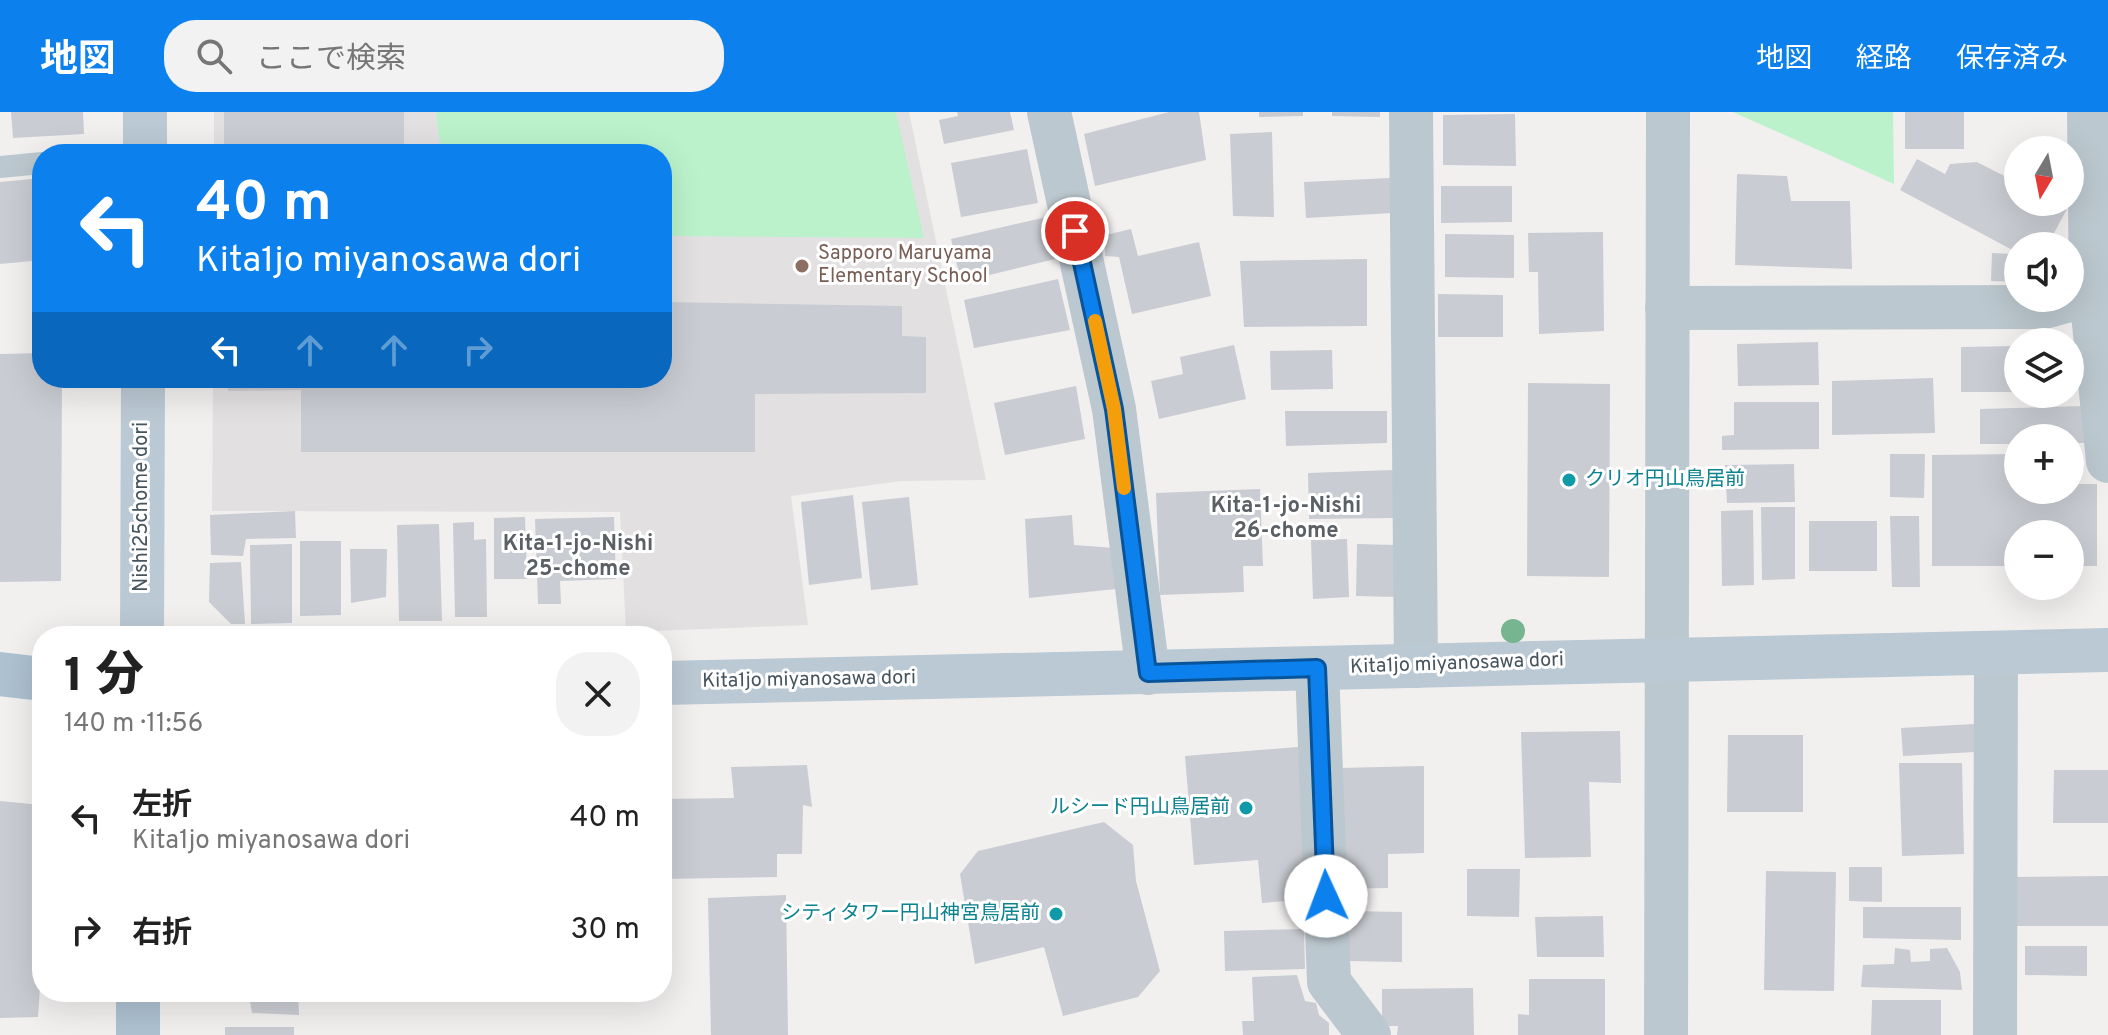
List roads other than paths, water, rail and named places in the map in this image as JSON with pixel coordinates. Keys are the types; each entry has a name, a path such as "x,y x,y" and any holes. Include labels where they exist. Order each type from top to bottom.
{"main road":[{"path":"0,674 32,678"},
{"path":"138,1002 138,1035"}],"street":[{"path":"145,112 145,144"},
{"path":"1049,112 1114,409 1148,673"},
{"path":"1411,112 1416,666"},
{"path":"1666,1035 1668,112"},
{"path":"2089,112 2108,461"},
{"path":"1667,308 2044,307 2100,295"},
{"name":"Nishi25chome dori","path":"142,626 143,388"},
{"name":"Kita1jo miyanosawa dori","path":"672,683 2108,650"},
{"path":"1995,1035 1996,653"},
{"path":"1317,668 1329,982 1369,1035"}],"lane":[{"path":"0,167 32,164"}],"place":[{"name":"Sapporo Maruyama Elementary School","path":"802,266"},
{"name":"クリオ円山鳥居前","path":"1569,480"},
{"name":"ルシード円山鳥居前","path":"1246,808"},
{"name":"シティタワー円山神宮鳥居前","path":"1056,914"}],"district":[{"name":"Kita-1-jo-Nishi 26-chome","path":"1286,518"},
{"name":"Kita-1-jo-Nishi 25-chome","path":"578,556"}]}
